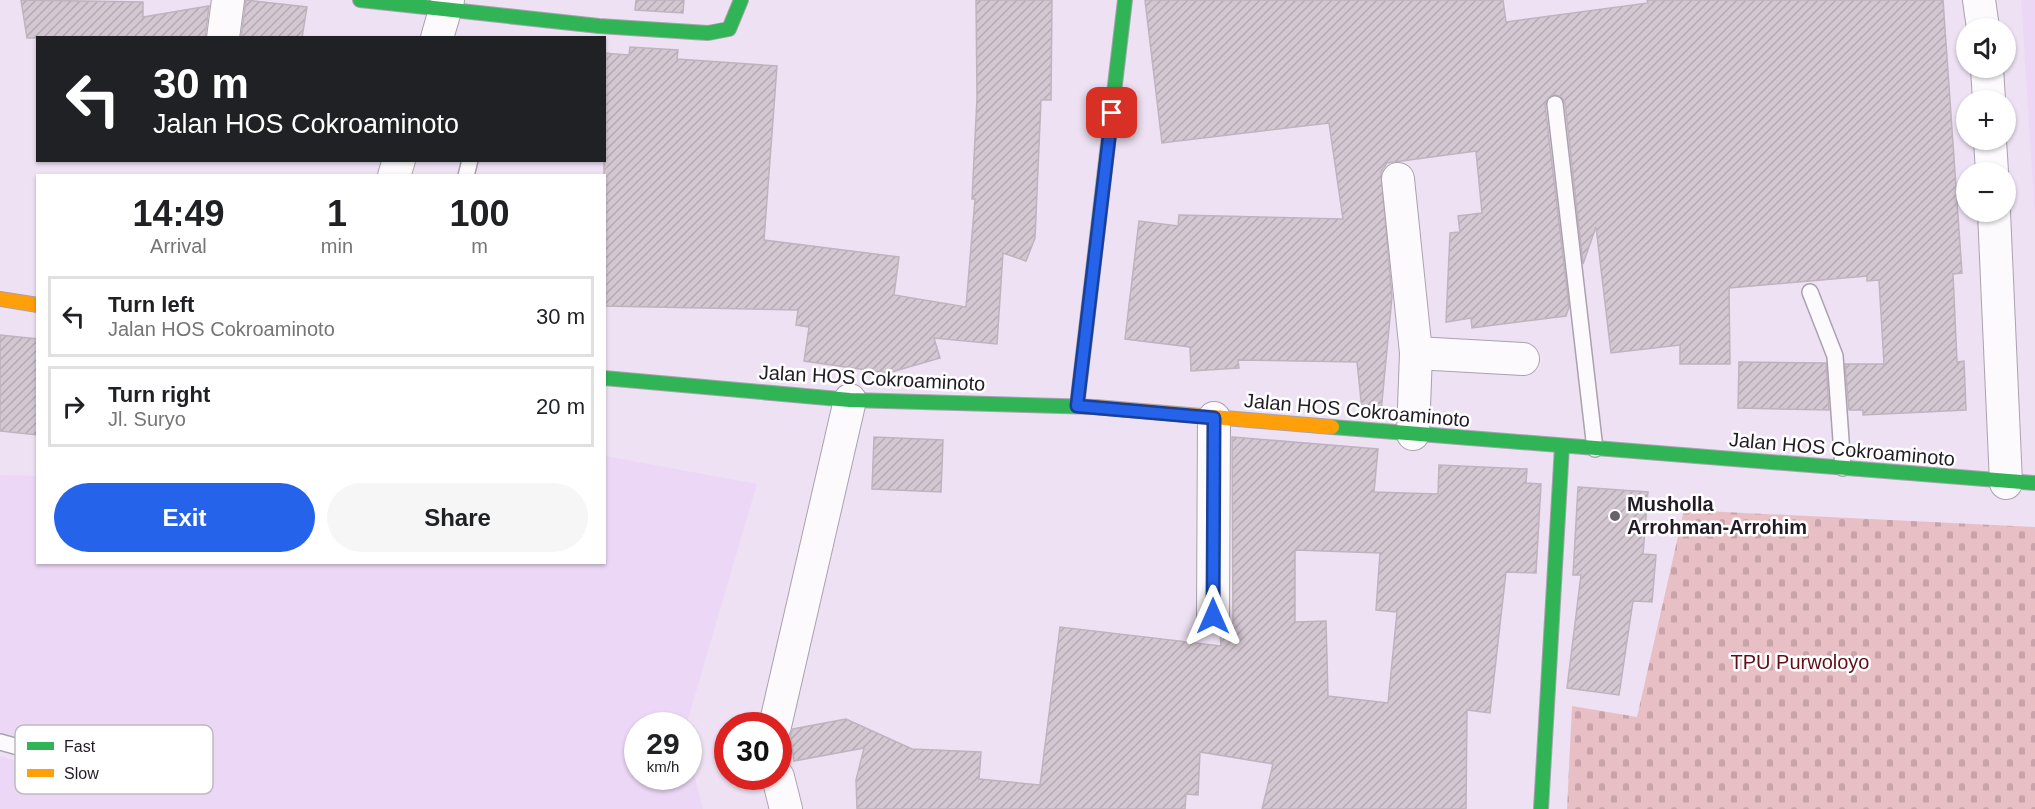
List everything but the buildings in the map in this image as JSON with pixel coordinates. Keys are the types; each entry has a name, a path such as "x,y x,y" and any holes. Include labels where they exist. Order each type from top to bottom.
{"main road":[{"path":"360,0 443,16 708,33 729,29 741,0"},
{"path":"1077,406 1125,0"},
{"path":"0,299 36,305"},
{"name":"Jalan HOS Cokroaminoto","path":"606,378 850,400 1077,406 2021,483"},
{"path":"1541,809 1562,446"}],"street":[{"path":"223,36 228,0"},
{"path":"1979,0 1982,18"},
{"path":"1398,179 1416,353 1413,434"},
{"path":"1995,222 2021,483"},
{"path":"1416,353 1523,358"},
{"path":"778,712 850,400"},
{"path":"1213,616 1214,418"},
{"path":"781,790 786,809"}],"lane":[{"path":"1555,104 1595,449"},
{"path":"1810,292 1837,363 1843,468"},
{"path":"0,742 15,746"}],"shaded area":[{"path":"2021,0 2035,0 2035,217"},
{"path":"606,456 757,484 690,712 624,712 624,790 698,790 703,809 0,809 0,756 15,760 15,794 213,794 213,725 15,725 15,738 0,733 0,475 36,476 36,564 606,564"}],"green space":[{"name":"TPU Purwoloyo","path":"1684,510 2035,527 2035,809 1567,809 1572,706 1637,717"}],"traffic: fast":[{"path":"360,0 599,26 708,33 729,29 741,0"},
{"path":"1077,406 1125,0"},
{"path":"606,378 850,400 1095,407"},
{"path":"1332,427 2035,483"},
{"path":"1541,809 1562,446"}],"traffic: slow":[{"path":"0,299 36,305"},
{"path":"1095,407 1332,427"}],"place":[{"name":"Musholla Arrohman-Arrohim","path":"1615,516"}],"route":[{"path":"1112,113 1077,406 1214,418 1213,616"}]}
